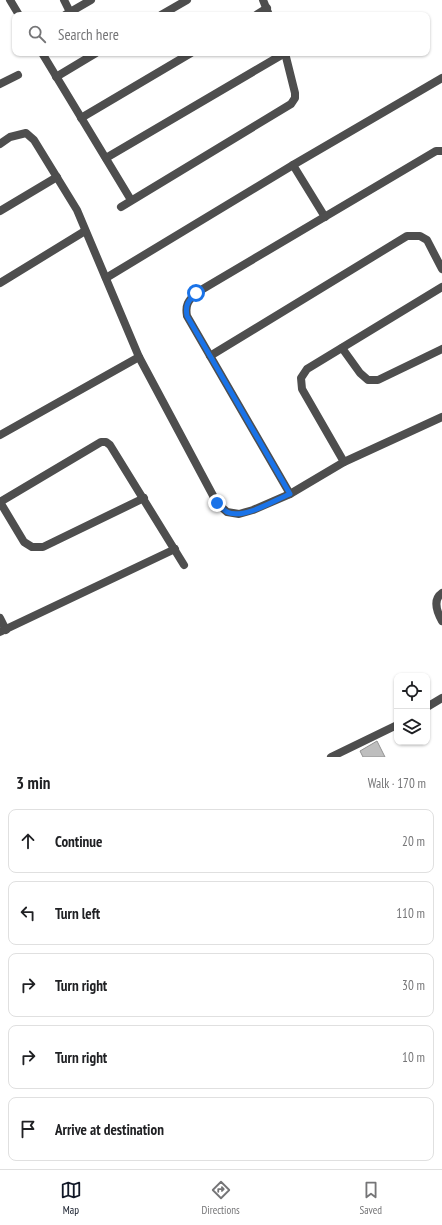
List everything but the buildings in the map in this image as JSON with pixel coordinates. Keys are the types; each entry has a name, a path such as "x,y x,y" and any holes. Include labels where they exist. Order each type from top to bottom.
{"street":[{"path":"10,0 17,12"},
{"path":"64,0 68,12"},
{"path":"70,12 91,0"},
{"path":"166,12 187,0"},
{"path":"263,0 268,12"},
{"path":"44,56 131,200"},
{"path":"56,76 91,56"},
{"path":"81,118 186,56"},
{"path":"106,158 280,56"},
{"path":"121,207 291,104 295,98 295,93 286,56"},
{"path":"0,84 18,75"},
{"path":"106,278 293,165 442,78"},
{"path":"0,144 10,137 26,133 34,140 57,177 77,210 139,357 217,503 227,512 239,514 254,510 290,494 344,462 442,417"},
{"path":"290,494 187,316 186,308 188,301 196,293 436,151 442,151"},
{"path":"293,165 325,217"},
{"path":"0,211 57,177"},
{"path":"0,283 85,231"},
{"path":"210,356 407,236 420,236 427,240 442,269"},
{"path":"344,462 302,389 301,378 307,369 442,286"},
{"path":"342,348 360,373 368,380 378,380 442,349"},
{"path":"0,435 139,357"},
{"path":"144,498 43,547 32,547 24,542 0,502 101,442 106,442 110,445 144,498 184,565"},
{"path":"0,618 3,631 175,549"},
{"path":"442,593 439,595 436,603 437,612 442,620"},
{"path":"430,705 442,698"},
{"path":"331,757 394,726"}],"route":[{"path":"196,293 188,301 186,308 187,316 290,494 254,510 239,514 227,512 217,503"}]}
